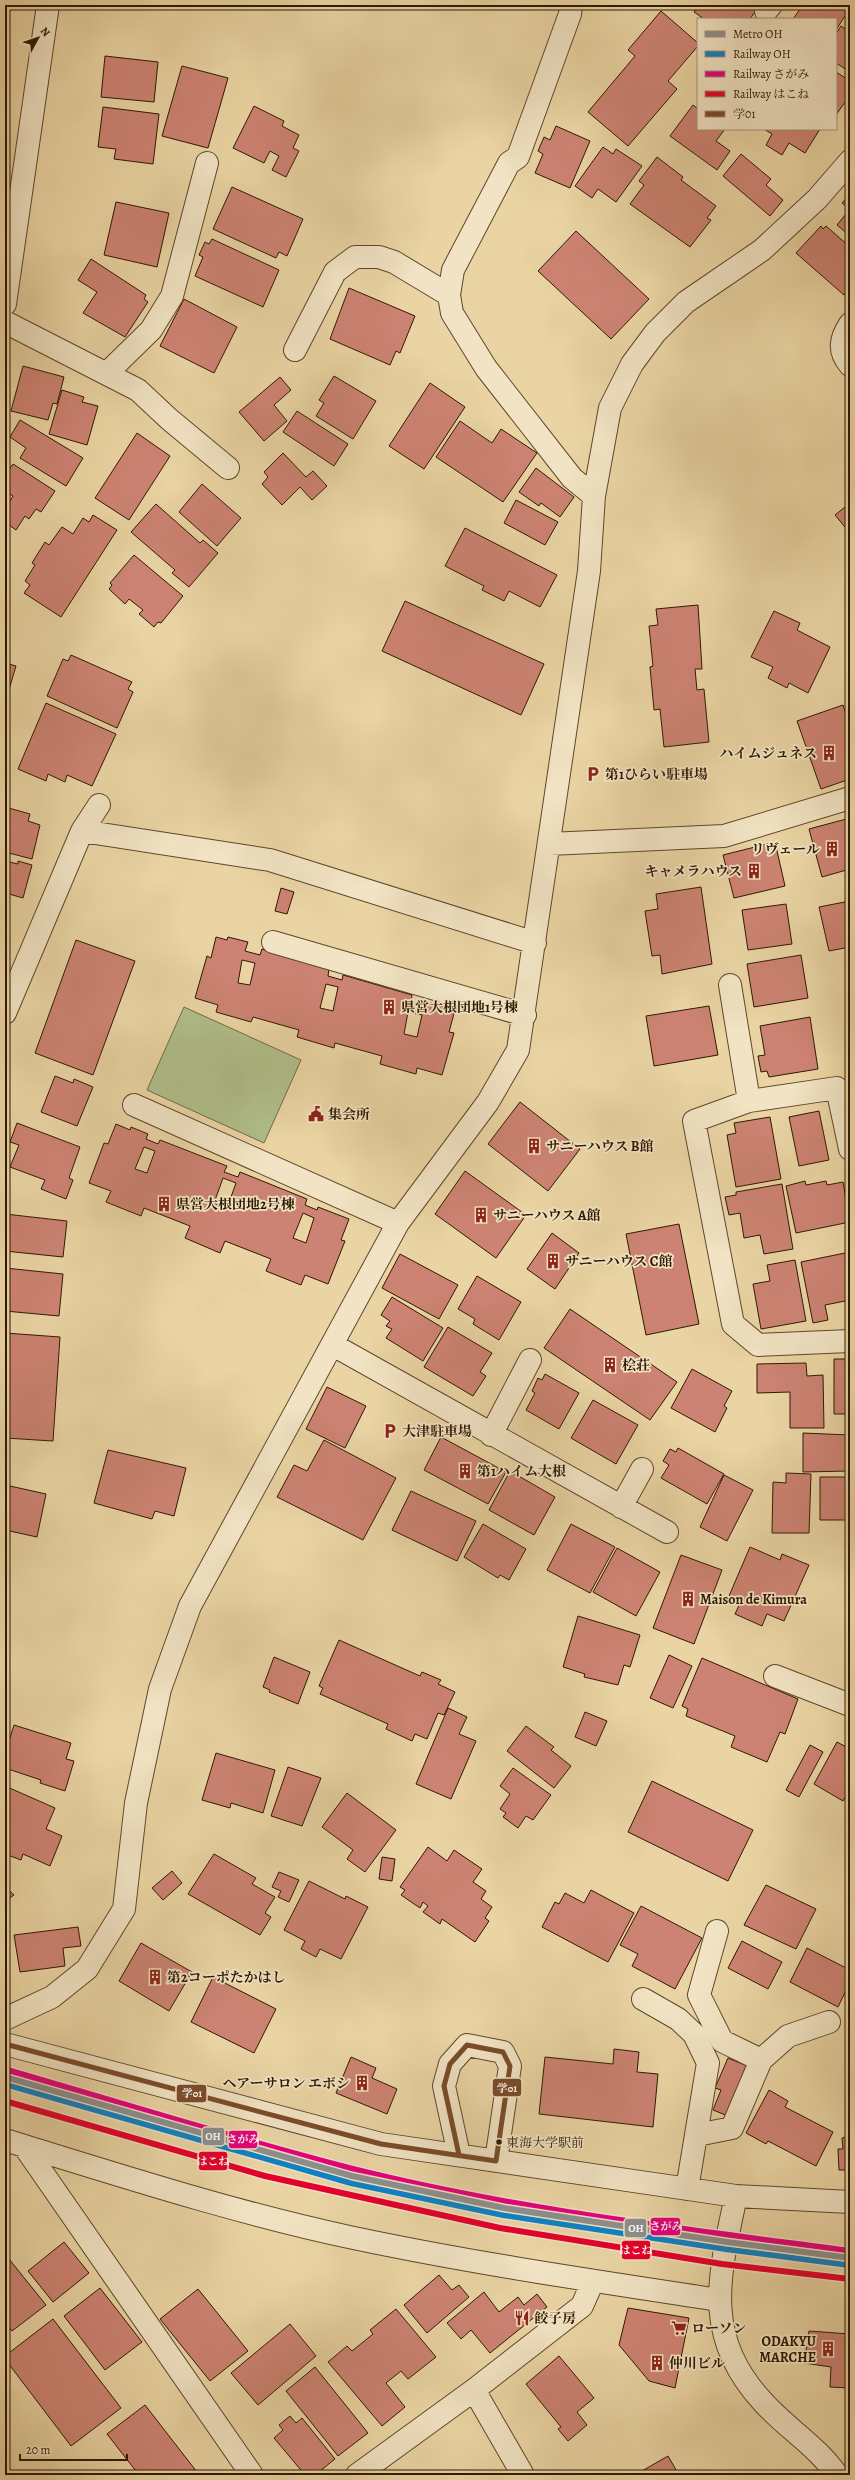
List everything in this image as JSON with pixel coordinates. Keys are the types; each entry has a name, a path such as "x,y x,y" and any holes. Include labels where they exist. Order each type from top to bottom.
{"street":[{"path":"5,304 11,223 48,5"},
{"path":"571,5 570,14 518,156 509,163 453,270 450,295 452,313 486,368 572,478 594,496"},
{"path":"5,2019 52,1997 87,1969 124,1909 136,1802 160,1689 190,1606 398,1223 488,1102 518,1050 525,1015 589,571 594,496 610,408 632,364 655,333 686,302 762,250 817,199 850,160"},
{"path":"107,373 151,330 172,296 207,163"},
{"path":"295,350 335,272 355,257 379,257 394,262 450,295"},
{"path":"5,322 138,390 169,419 228,468"},
{"path":"850,324 844,333 840,347 843,357 850,365"},
{"path":"549,844 724,836 850,798"},
{"path":"5,1010 82,832 99,804"},
{"path":"82,832 270,860 535,943"},
{"path":"273,942 525,1015"},
{"path":"730,985 749,1101"},
{"path":"850,1149 837,1088 749,1101 694,1121 733,1324 758,1345 850,1341"},
{"path":"134,1105 398,1223"},
{"path":"333,1345 491,1435 667,1532"},
{"path":"491,1435 530,1360"},
{"path":"621,1507 642,1469"},
{"path":"775,1676 850,1705"},
{"path":"717,1931 699,1995 722,2041 761,2060"},
{"path":"643,1999 678,2019 694,2034 708,2063 687,2189"},
{"path":"696,2136 732,2128 761,2060 788,2036 829,2022"},
{"path":"5,2044 381,2144 736,2196 850,2202"},
{"path":"460,2155 444,2086 450,2064 467,2045 503,2052 510,2066 496,2161"},
{"path":"14,2143 229,2206 348,2236 499,2267 719,2300"},
{"path":"14,2143 252,2475"},
{"path":"736,2196 722,2264 719,2300 724,2337 738,2371 764,2403 799,2433 837,2475"},
{"path":"357,2475 474,2390 582,2306 592,2280"},
{"path":"474,2390 522,2475"}],"green space":[{"path":"184,1007 301,1060 264,1143 147,1090"}],"building":[{"path":"699,5 759,6 751,18 703,18 694,12"},
{"path":"803,5 846,5 850,8 837,28 837,18 794,18"},
{"path":"661,11 697,42 697,47 668,81 677,89 628,146 588,112 635,56 628,50"},
{"path":"841,26 848,31 850,28 850,72 837,64 837,32"},
{"path":"105,56 158,62 154,102 101,97"},
{"path":"182,66 228,78 208,148 162,136"},
{"path":"837,73 850,81 850,95 837,114"},
{"path":"693,105 697,108 697,130 724,130 716,141 730,151 717,170 670,136"},
{"path":"254,106 284,121 282,126 299,135 293,148 299,151 286,177 272,170 279,156 270,151 264,163 233,148"},
{"path":"103,107 159,114 153,164 114,159 116,149 98,147"},
{"path":"556,126 590,141 570,188 535,173 543,154 538,151 544,137 550,140"},
{"path":"766,130 819,130 805,153 789,143 782,155 766,145 772,134"},
{"path":"603,147 613,154 616,149 642,166 616,202 598,189 592,198 575,186"},
{"path":"741,154 771,179 766,185 783,200 770,216 723,176"},
{"path":"657,157 683,177 681,180 716,206 707,218 711,220 690,247 630,204 644,185 639,181"},
{"path":"232,187 303,219 287,256 279,252 276,258 213,229"},
{"path":"850,194 850,209 842,203"},
{"path":"116,202 169,213 157,267 104,255"},
{"path":"850,209 850,236 837,225"},
{"path":"821,226 823,229 826,226 850,247 850,288 844,295 796,253"},
{"path":"576,231 649,299 611,339 538,271"},
{"path":"212,239 279,270 263,307 195,276 203,257 199,255 205,242 209,244"},
{"path":"91,259 146,295 144,299 148,302 125,337 83,313 97,292 78,280"},
{"path":"349,288 415,316 400,353 396,351 390,365 330,339"},
{"path":"184,299 237,327 214,373 160,346"},
{"path":"23,366 64,377 57,404 53,403 48,420 11,411"},
{"path":"334,376 376,401 353,439 316,416 324,403 319,400"},
{"path":"280,377 291,390 274,405 287,421 264,441 239,412"},
{"path":"430,383 465,407 424,469 389,446"},
{"path":"62,390 84,397 82,402 98,406 87,445 49,434"},
{"path":"297,411 348,444 334,466 283,432"},
{"path":"20,420 83,458 66,486 20,458 26,448 10,437"},
{"path":"460,421 492,443 501,429 537,453 503,502 436,457"},
{"path":"137,433 170,456 129,520 95,498"},
{"path":"283,453 306,477 313,471 327,486 312,500 300,487 282,505 262,484 268,477 264,472"},
{"path":"13,464 55,491 41,512 36,509 29,519 25,516 16,530 5,522 5,509 13,496 5,491 5,469 8,471"},
{"path":"536,468 574,497 560,517 541,503 539,506 519,492"},
{"path":"202,484 241,518 217,546 179,512"},
{"path":"516,500 558,522 545,545 504,523"},
{"path":"850,503 850,533 835,515"},
{"path":"156,504 200,543 203,540 218,553 189,587 172,573 175,570 131,532"},
{"path":"93,515 117,530 61,617 24,593 30,585 25,581 35,565 32,563 45,542 49,545 62,527 73,534 83,518 89,522"},
{"path":"465,528 557,575 540,607 509,591 504,601 482,590 484,586 445,566"},
{"path":"134,555 183,596 161,623 158,622 154,627 139,614 143,610 129,599 125,604 109,589 112,585 110,583"},
{"path":"405,601 544,664 521,715 382,651"},
{"path":"698,605 702,669 695,669 697,690 704,689 709,742 664,747 660,709 654,710 650,667 653,666 649,626 658,625 656,609"},
{"path":"774,611 800,623 797,630 830,647 808,693 789,683 787,688 768,678 773,667 751,657"},
{"path":"5,642 9,643 5,655"},
{"path":"71,655 132,682 128,689 133,692 117,728 47,696 63,659 68,661"},
{"path":"5,663 16,666 5,703"},
{"path":"46,703 116,734 92,786 67,775 65,782 48,774 46,781 18,769"},
{"name":"ハイムジュネス","path":"843,705 850,726 850,779 821,789 797,721"},
{"path":"5,807 30,814 28,821 40,825 32,859 5,852"},
{"name":"リヴェール","path":"850,818 850,869 822,877 809,829"},
{"name":"キャメラハウス","path":"775,842 785,886 734,898 723,855"},
{"path":"5,861 18,864 18,861 32,865 23,898 9,894 8,898 5,897"},
{"path":"701,887 712,964 662,974 660,955 652,956 645,911 658,909 656,894"},
{"path":"281,888 294,892 287,914 275,911"},
{"path":"850,901 850,947 829,951 819,907"},
{"path":"786,904 792,944 748,950 742,910"},
{"name":"県営大根団地1号棟","path":"216,937 227,940 228,937 248,942 245,951 260,955 262,949 329,969 328,976 342,980 343,975 412,995 411,1002 423,1005 424,1001 455,1010 449,1032 454,1033 442,1075 417,1068 416,1074 380,1064 382,1056 335,1043 334,1048 297,1037 299,1030 253,1017 251,1022 216,1012 218,1005 195,998 207,956 211,958","holes":["242,960 255,963 250,985 238,983","326,984 338,987 333,1011 320,1008","408,1012 422,1015 417,1037 404,1034"]},
{"path":"76,940 135,961 93,1075 35,1053"},
{"path":"801,955 808,998 754,1007 747,964"},
{"path":"709,1006 718,1055 654,1066 646,1016"},
{"path":"810,1017 818,1069 769,1077 767,1071 761,1072 758,1056 765,1055 760,1026"},
{"path":"55,1076 73,1083 74,1079 93,1087 77,1126 41,1112"},
{"name":"サニーハウス B館","path":"520,1102 580,1149 548,1191 488,1144"},
{"path":"819,1111 829,1160 799,1166 789,1117"},
{"path":"770,1117 781,1179 736,1187 727,1135 736,1133 734,1123"},
{"path":"17,1123 80,1147 69,1178 73,1180 66,1199 41,1189 45,1180 10,1167 19,1145 10,1142"},
{"name":"県営大根団地2号棟","path":"116,1124 130,1130 131,1127 148,1134 146,1139 158,1144 160,1140 227,1166 224,1172 238,1177 240,1172 307,1199 305,1205 317,1210 318,1207 349,1219 341,1240 345,1241 328,1284 305,1275 301,1285 266,1271 271,1259 225,1241 220,1253 185,1238 190,1226 144,1208 141,1216 106,1202 111,1191 89,1183 104,1143 108,1144","holes":["144,1147 155,1151 147,1173 135,1169","223,1178 236,1183 227,1208 214,1203","303,1213 314,1218 306,1243 293,1238"]},
{"name":"サニーハウス A館","path":"465,1171 526,1215 496,1258 435,1214"},
{"path":"805,1181 806,1185 826,1181 827,1185 843,1182 850,1222 796,1233 786,1186"},
{"path":"782,1184 793,1249 764,1254 760,1235 744,1238 740,1213 729,1215 725,1197 736,1195 736,1192"},
{"path":"5,1214 67,1221 63,1257 5,1251"},
{"path":"679,1224 699,1324 646,1335 626,1234"},
{"name":"サニーハウス C館","path":"552,1233 579,1253 555,1289 527,1269"},
{"path":"850,1252 850,1300 825,1305 828,1320 813,1323 801,1262"},
{"path":"400,1254 458,1285 439,1319 382,1288"},
{"path":"795,1260 806,1321 761,1329 753,1284 770,1281 767,1265"},
{"path":"5,1268 63,1274 59,1316 5,1311"},
{"path":"477,1276 521,1302 499,1340 473,1324 475,1319 458,1309"},
{"path":"392,1297 443,1328 423,1361 386,1338 392,1329 386,1326 390,1321 381,1315"},
{"name":"桧荘","path":"570,1309 677,1382 650,1420 544,1348"},
{"path":"448,1327 492,1353 480,1372 486,1376 473,1396 424,1367"},
{"path":"5,1333 60,1337 53,1441 5,1438"},
{"path":"834,1359 850,1359 850,1414 834,1414"},
{"path":"806,1363 807,1376 823,1375 824,1428 790,1428 790,1392 757,1393 757,1364"},
{"path":"692,1369 732,1391 724,1406 727,1408 715,1432 671,1408"},
{"path":"545,1374 579,1393 559,1429 526,1410 535,1393 532,1391 538,1378 542,1380"},
{"path":"327,1387 366,1406 345,1448 306,1429"},
{"path":"593,1400 638,1425 616,1464 571,1438"},
{"path":"803,1433 850,1435 850,1471 803,1472"},
{"name":"第1ハイム大根","path":"441,1437 506,1472 488,1504 424,1470"},
{"path":"324,1440 396,1478 363,1540 277,1497 294,1465 307,1471"},
{"path":"678,1448 724,1474 707,1504 661,1478 669,1465 663,1461 670,1449 676,1452"},
{"path":"108,1450 186,1468 174,1516 155,1511 152,1519 94,1503"},
{"path":"510,1471 555,1497 534,1535 489,1510"},
{"path":"786,1473 811,1474 809,1533 772,1533 773,1482 786,1483"},
{"path":"724,1475 753,1490 727,1541 700,1527"},
{"path":"820,1477 850,1477 850,1520 820,1520"},
{"path":"10,1486 46,1494 37,1537 5,1530 5,1510"},
{"path":"411,1491 476,1521 457,1561 392,1530"},
{"path":"483,1524 526,1549 509,1580 500,1575 498,1578 464,1557"},
{"path":"571,1524 615,1547 590,1593 547,1570"},
{"path":"750,1547 780,1560 782,1554 809,1565 784,1621 767,1614 762,1626 735,1614 741,1601 729,1596"},
{"path":"617,1548 660,1572 636,1616 593,1592"},
{"name":"Maison de Kimura","path":"681,1555 722,1570 694,1644 653,1628"},
{"path":"578,1616 640,1635 630,1667 624,1665 618,1685 584,1677 585,1674 563,1667"},
{"path":"339,1640 420,1676 422,1672 441,1680 438,1684 455,1692 444,1715 438,1713 427,1739 415,1734 412,1741 386,1729 388,1724 320,1694 323,1688 319,1686"},
{"path":"669,1655 692,1666 673,1708 650,1698"},
{"path":"274,1657 310,1672 298,1704 269,1692 270,1690 263,1687"},
{"path":"702,1658 798,1699 785,1734 780,1732 767,1762 731,1747 735,1736 686,1716 688,1709 682,1706"},
{"path":"448,1708 467,1717 459,1734 476,1741 451,1799 416,1784"},
{"path":"585,1712 607,1721 596,1746 575,1737"},
{"path":"14,1725 71,1743 66,1759 74,1761 65,1791 40,1783 41,1780 5,1768 5,1754"},
{"path":"526,1726 554,1747 551,1750 571,1766 554,1788 507,1751"},
{"path":"837,1742 850,1749 850,1789 843,1801 814,1784"},
{"path":"810,1745 823,1752 799,1797 786,1790"},
{"path":"216,1753 275,1770 263,1813 231,1803 230,1808 202,1800"},
{"path":"288,1767 321,1778 302,1826 271,1816"},
{"path":"513,1768 551,1795 533,1820 526,1816 518,1828 503,1817 506,1813 500,1809 510,1794 500,1786"},
{"path":"652,1781 753,1830 728,1881 628,1832"},
{"path":"5,1786 55,1808 46,1829 62,1836 50,1866 23,1854 21,1860 5,1854"},
{"path":"347,1793 396,1830 365,1872 347,1859 353,1850 322,1827"},
{"path":"428,1847 447,1861 454,1850 482,1869 473,1882 486,1891 481,1899 492,1907 485,1918 489,1921 475,1942 442,1919 440,1924 423,1912 428,1906 423,1902 420,1908 401,1895 405,1890 400,1887"},
{"path":"214,1854 256,1878 252,1884 275,1897 265,1913 271,1917 260,1935 188,1894"},
{"path":"382,1857 395,1859 392,1881 379,1879"},
{"path":"172,1871 182,1883 163,1900 152,1888"},
{"path":"279,1872 299,1880 289,1902 278,1897 281,1891 272,1887"},
{"path":"309,1881 345,1899 346,1896 368,1907 341,1959 320,1949 316,1957 301,1949 305,1941 284,1930"},
{"path":"766,1885 816,1909 796,1949 744,1925"},
{"path":"5,1887 14,1895 5,1901"},
{"path":"591,1890 634,1913 608,1962 542,1927 555,1902 559,1904 565,1893 584,1903"},
{"path":"641,1906 702,1938 675,1989 632,1966 638,1954 620,1945"},
{"path":"78,1927 81,1946 63,1948 65,1966 20,1972 14,1935"},
{"path":"742,1941 782,1962 768,1989 728,1968"},
{"name":"第2コーポたかはし","path":"141,1943 192,1972 169,2011 119,1981"},
{"path":"807,1948 850,1970 850,1982 838,2007 790,1982"},
{"path":"213,1977 276,2009 254,2053 191,2022"},
{"path":"614,2049 639,2052 637,2072 658,2074 653,2127 539,2114 545,2057 613,2064"},
{"name":"ヘアーサロン エボシ","path":"351,2057 376,2068 372,2078 397,2089 387,2114 336,2093"},
{"path":"728,2058 750,2067 728,2116 713,2110 721,2090 715,2088"},
{"path":"769,2090 788,2101 785,2107 833,2132 816,2166 768,2141 766,2144 746,2133"},
{"path":"845,2134 850,2134 850,2170 839,2170 838,2149 843,2149 842,2138 846,2137"},
{"path":"64,2242 89,2273 53,2302 28,2271"},
{"path":"9,2259 46,2305 12,2331 5,2322 5,2263"},
{"path":"439,2275 452,2290 459,2285 469,2297 427,2333 404,2305"},
{"path":"100,2288 142,2342 105,2370 64,2316"},
{"path":"198,2289 248,2351 210,2381 160,2319"},
{"path":"484,2292 499,2312 518,2297 524,2305 537,2294 547,2307 490,2353 471,2330 461,2339 447,2323"},
{"name":"仲川ビル","path":"628,2308 689,2318 675,2388 649,2381 619,2345"},
{"path":"396,2309 436,2357 408,2379 401,2371 386,2383 405,2407 382,2426 328,2362 347,2346 352,2351 373,2334 370,2330"},
{"path":"53,2319 121,2408 71,2446 5,2359 5,2356"},
{"path":"290,2324 316,2356 258,2405 231,2373"},
{"name":"ODAKYU MARCHE","path":"809,2331 850,2334 850,2388 830,2387 831,2367 804,2363"},
{"path":"559,2356 594,2398 577,2412 587,2425 568,2441 558,2429 561,2427 526,2384"},
{"path":"315,2367 368,2433 338,2456 286,2391"},
{"path":"145,2405 197,2472 193,2475 139,2475 107,2434"},
{"path":"290,2416 296,2423 302,2418 335,2459 315,2475 305,2475 274,2438 283,2430 279,2425"},
{"path":"668,2456 679,2475 635,2475"}],"metro line":[{"name":"OH","path":"5,2077 352,2176 504,2208 727,2242 850,2258"}],"rail line":[{"name":"さがみ","path":"7,2070 267,2146 353,2169 414,2183 476,2196 600,2217 850,2251"},
{"name":"OH","path":"5,2084 351,2183 503,2215 726,2249 849,2265"},
{"name":"はこね","path":"5,2101 265,2176 500,2228 722,2264 850,2279"}],"transit line":[{"name":"学01","path":"5,2044 381,2144 496,2161 510,2066 503,2052 467,2045 450,2064 444,2086 459,2155"}],"place":[{"name":"ハイムジュネス","path":"829,753"},
{"name":"第1ひらい駐車場","path":"593,774"},
{"name":"リヴェール","path":"832,849"},
{"name":"キャメラハウス","path":"754,871"},
{"name":"県営大根団地1号棟","path":"389,1007"},
{"name":"集会所","path":"316,1114"},
{"name":"サニーハウス B館","path":"534,1146"},
{"name":"県営大根団地2号棟","path":"164,1204"},
{"name":"サニーハウス A館","path":"481,1215"},
{"name":"サニーハウス C館","path":"553,1261"},
{"name":"桧荘","path":"610,1365"},
{"name":"大津駐車場","path":"390,1431"},
{"name":"第1ハイム大根","path":"465,1471"},
{"name":"Maison de Kimura","path":"688,1599"},
{"name":"第2コーポたかはし","path":"155,1977"},
{"name":"ヘアーサロン エボシ","path":"362,2083"},
{"name":"東海大学駅前","path":"499,2142"},
{"name":"餃子房","path":"522,2318"},
{"name":"ローソン","path":"679,2328"},
{"name":"ODAKYU MARCHE","path":"828,2349"},
{"name":"仲川ビル","path":"657,2363"}]}
